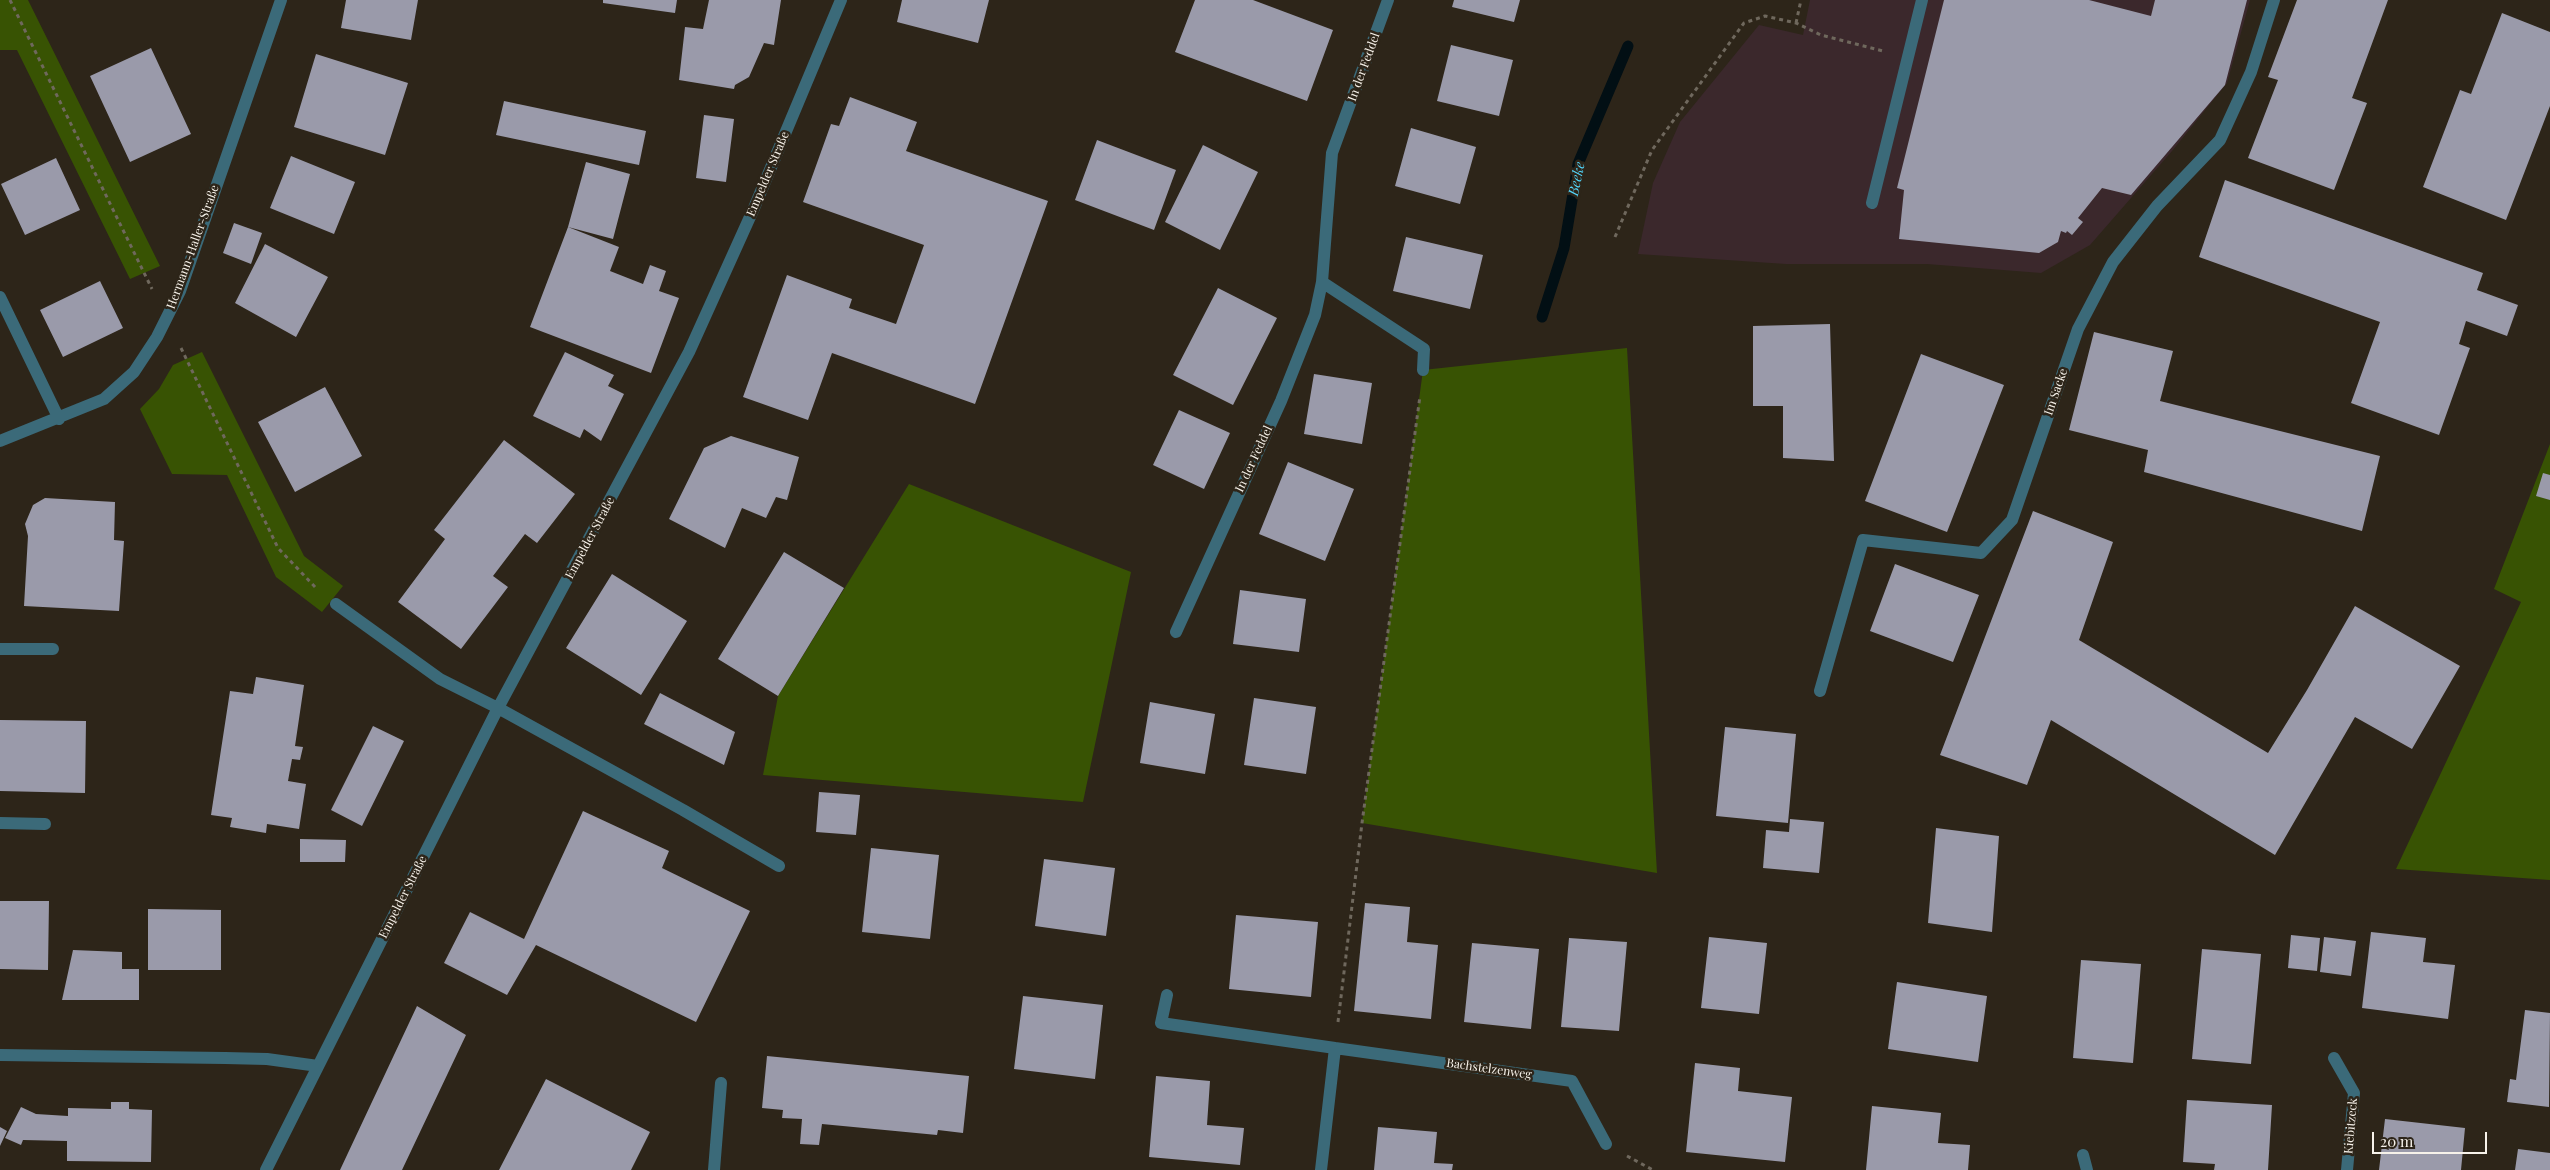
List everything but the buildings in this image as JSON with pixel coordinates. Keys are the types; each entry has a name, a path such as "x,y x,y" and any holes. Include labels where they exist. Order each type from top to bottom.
{"street":[{"name":"Hermann-Haller-Straße","path":"0,441 59,419 104,399 134,372 156,337 180,291 281,0"},
{"name":"Empelder Straße","path":"266,1170 498,708 689,352 754,208 841,0"},
{"name":"In der Feddel","path":"1176,632 1282,401 1315,315 1322,282 1332,153 1388,0"},
{"path":"1872,202 1922,0"},
{"name":"Im Sacke","path":"1820,691 1863,540 1981,553 2012,520 2078,329 2113,262 2157,206 2220,140 2251,72 2274,0"},
{"path":"1322,282 1424,349 1423,370"},
{"path":"0,296 59,419"},
{"path":"336,604 440,679 498,708 683,810 779,866"},
{"path":"0,649 53,650"},
{"path":"0,823 45,824"},
{"name":"Bachstelzenweg","path":"1167,995 1161,1023 1572,1080 1606,1144"},
{"path":"1320,1170 1335,1048"},
{"path":"0,1055 267,1059 318,1066"},
{"name":"Kiebitzeck","path":"2334,1058 2354,1093 2347,1170"},
{"path":"714,1170 721,1083"},
{"path":"2083,1155 2086,1170"}],"path":[{"path":"1796,23 1801,0"},
{"path":"1615,237 1652,150 1744,23 1765,16 1796,23 1821,35 1908,57"},
{"path":"1335,1048 1362,823 1423,370"}],"shaded area":[{"path":"1810,0 2250,0 2227,83 2172,151 2090,245 2041,273 1927,264 1786,264 1638,254 1653,183 1680,122 1759,25 1803,35"}],"green space":[{"path":"0,0 28,0 160,266 130,279 17,50 0,50"},
{"path":"1627,348 1657,873 1362,823 1423,370"},
{"path":"202,352 304,556 343,586 322,612 276,577 227,475 172,474 140,409 159,389 173,365"},
{"path":"2550,444 2550,880 2396,869 2521,602 2494,589"},
{"path":"909,484 1131,572 1083,802 763,775 778,696"}],"waterway":[{"name":"Beeke","path":"1542,317 1564,248 1578,164 1628,46"}]}
